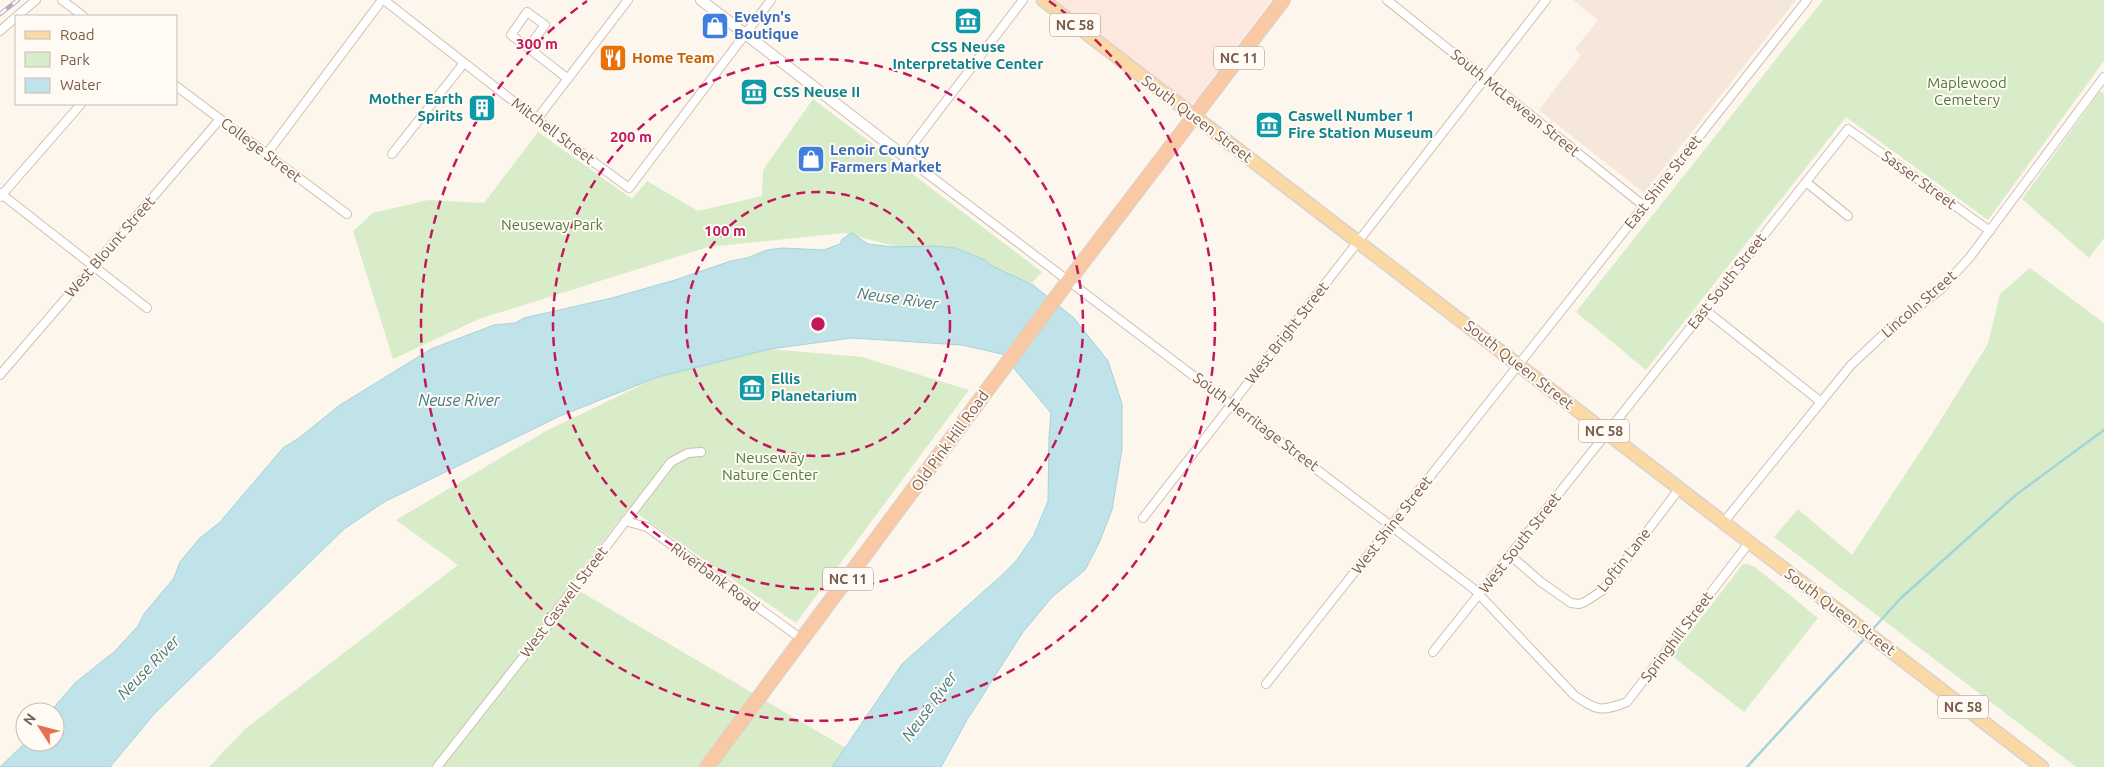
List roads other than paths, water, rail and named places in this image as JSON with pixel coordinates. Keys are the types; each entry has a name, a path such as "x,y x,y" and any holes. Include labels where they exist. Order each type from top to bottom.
{"highway":[{"name":"NC 11","path":"1195,116 1282,0"},
{"name":"Old Pink Hill Road","path":"707,767 1066,284 1195,116"}],"main road":[{"name":"South Queen Street","path":"1043,0 2042,767"}],"street":[{"path":"19,15 36,0"},
{"path":"62,0 83,15"},
{"path":"266,155 383,0"},
{"name":"Mitchell Street","path":"383,0 629,188 746,34"},
{"path":"537,119 628,0"},
{"path":"701,0 904,156 1023,0"},
{"path":"746,34 771,0"},
{"name":"South McLewean Street","path":"1386,0 1644,206"},
{"name":"West Bright Street","path":"1144,518 1546,0"},
{"name":"East Shine Street","path":"1518,365 1807,0"},
{"path":"528,48 546,25 527,12 511,35 568,79"},
{"path":"0,31 15,19"},
{"path":"392,154 464,63"},
{"name":"Lincoln Street","path":"1724,523 1821,402 1865,351 1941,289 1970,257 2104,77"},
{"name":"College Street","path":"178,88 347,214"},
{"path":"80,105 1,195 148,308"},
{"name":"West Blount Street","path":"0,375 220,119"},
{"name":"Sasser Street","path":"1848,129 1990,231"},
{"name":"East South Street","path":"1606,433 1848,129"},
{"name":"South Herritage Street","path":"904,156 1066,284 1232,404 1474,590 1574,695 1591,708"},
{"path":"1806,182 1848,216"},
{"path":"1705,310 1821,402"},
{"name":"West Shine Street","path":"1266,684 1518,365"},
{"name":"West South Street","path":"1433,652 1606,433"},
{"name":"West Caswell Street","path":"437,767 546,628 552,617 671,462 688,452 701,452"},
{"name":"Loftin Lane","path":"1510,555 1541,582 1570,603 1579,604 1585,602 1602,590 1679,489"},
{"name":"Riverbank Road","path":"625,521 646,527 803,640"},
{"name":"Springhill Street","path":"1591,708 1608,709 1627,702 1749,543"}],"water":[{"name":"Neuse River","path":"852,233 868,244 893,247 937,246 955,248 985,260 990,265 1033,285 1074,318 1108,361 1122,404 1122,449 1112,510 1099,543 1085,570 1052,597 1023,632 967,720 941,767 832,767 902,664 1001,576 1017,560 1034,535 1048,501 1051,413 1002,354 962,345 852,338 770,349 658,377 560,416 384,502 344,529 155,713 110,767 0,767 16,752 65,752 65,702 59,702 75,683 115,651 138,626 144,614 174,578 180,562 199,539 220,522 283,448 299,438 340,405 431,349 494,325 515,323 524,318 612,298 675,280 731,261 747,258 767,250 782,248 824,250 840,244 842,239"}],"waterway":[{"path":"1871,631 1901,598 2017,494 2104,430"},
{"path":"1747,767 1866,637"}],"railway":[{"path":"0,14 18,0"}],"place":[{"name":"CSS Neuse Interpretative Center","path":"968,21"},
{"name":"Evelyn's Boutique","path":"715,26"},
{"name":"Home Team","path":"613,58"},
{"name":"CSS Neuse II","path":"754,92"},
{"name":"Mother Earth Spirits","path":"482,108"},
{"name":"Caswell Number 1 Fire Station Museum","path":"1269,125"},
{"name":"Lenoir County Farmers Market","path":"811,159"},
{"name":"Ellis Planetarium","path":"752,388"}],"park label":[{"name":"Maplewood Cemetery","path":"1967,92"},
{"name":"Neuseway Park","path":"552,225"},
{"name":"Neuseway Nature Center","path":"770,466"}]}
